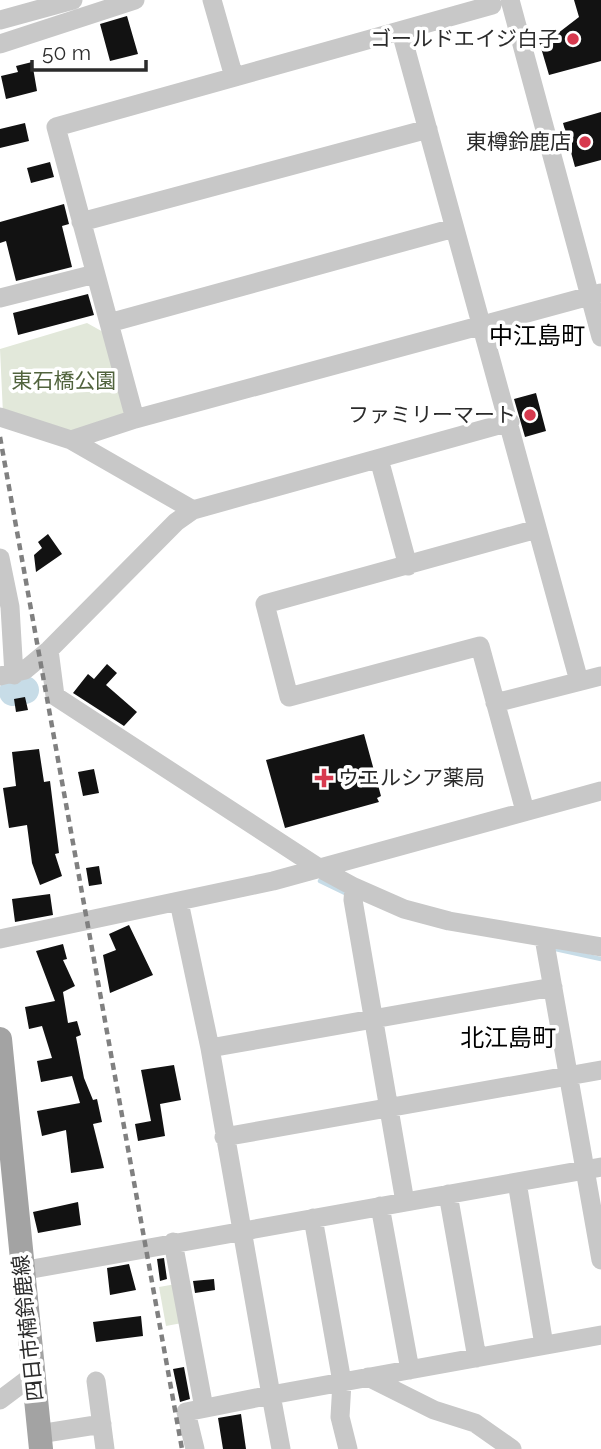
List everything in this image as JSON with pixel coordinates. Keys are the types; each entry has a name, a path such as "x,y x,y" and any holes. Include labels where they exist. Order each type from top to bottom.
{"main road":[{"name":"四日市楠鈴鹿線","path":"0,1039 40,1442"}],"street":[{"path":"0,20 73,0"},
{"path":"0,44 135,0"},
{"path":"212,0 234,78"},
{"path":"135,419 56,127 501,2 596,295 601,337"},
{"path":"401,32 579,681"},
{"path":"82,222 428,129"},
{"path":"109,323 454,228"},
{"path":"0,298 95,274"},
{"path":"71,440 135,419 596,295"},
{"path":"0,416 71,440 193,510"},
{"path":"7,676 49,650 176,522 193,510 510,422"},
{"path":"380,459 408,566"},
{"path":"525,811 480,646 289,697 265,604 537,529"},
{"path":"0,558 10,607 7,676"},
{"path":"49,650 55,696 354,893 449,921 601,947"},
{"path":"495,703 601,676"},
{"path":"0,939 179,902 319,868 601,791"},
{"path":"354,893 372,1019 405,1202"},
{"path":"179,902 210,1048 240,1231 281,1449"},
{"path":"544,938 569,1076 593,1168 601,1260"},
{"path":"210,1048 553,987"},
{"path":"224,1137 601,1070"},
{"path":"21,1271 593,1168"},
{"path":"517,1182 544,1345"},
{"path":"448,1194 477,1358"},
{"path":"380,1206 410,1370"},
{"path":"313,1218 342,1382 340,1417 348,1449"},
{"path":"173,1242 204,1408"},
{"path":"195,1449 186,1412 601,1335"},
{"path":"0,1400 32,1376"},
{"path":"368,1377 434,1410 475,1423 512,1449"},
{"path":"96,1381 106,1449"},
{"path":"40,1442 102,1424"}],"green space":[{"name":"東石橋公園","path":"87,323 105,333 126,411 122,417 62,433 3,414 0,349"},
{"path":"176,1284 182,1323 166,1326 159,1287"}],"building":[{"name":"ゴールドエイジ白子","path":"574,0 601,0 601,61 549,75 539,41 553,37 579,17"},
{"path":"127,16 138,54 110,61 100,24"},
{"path":"32,62 37,91 6,99 1,76 18,72 16,66"},
{"name":"東樽鈴鹿店","path":"601,112 601,160 575,167 563,123"},
{"path":"25,123 29,141 0,148 0,129"},
{"path":"50,162 54,177 31,183 27,168"},
{"path":"64,204 69,224 62,226 72,267 16,281 6,241 0,243 0,222"},
{"path":"88,294 94,315 18,335 13,313"},
{"name":"ファミリーマート","path":"536,393 546,431 525,437 514,399"},
{"path":"48,534 62,554 36,572 34,555 42,548 38,542"},
{"path":"107,664 117,673 106,685 137,712 124,726 73,693 88,674 94,679"},
{"path":"25,697 28,710 16,712 14,699"},
{"name":"ウエルシア薬局","path":"364,734 381,796 377,798 379,802 285,828 266,760"},
{"path":"39,749 44,782 50,781 59,853 55,854 62,876 40,885 32,863 27,825 9,828 3,788 16,786 12,752"},
{"path":"94,769 99,793 83,796 78,772"},
{"path":"99,866 102,884 89,886 86,868"},
{"path":"50,894 53,915 15,922 12,899"},
{"path":"129,925 153,975 110,993 103,955 116,950 109,934"},
{"path":"63,944 67,959 63,960 75,986 63,992 68,1023 77,1021 81,1035 76,1037 84,1078 93,1100 97,1099 102,1122 93,1124 104,1168 71,1173 66,1130 42,1136 37,1111 80,1103 72,1076 41,1082 37,1061 52,1058 42,1026 29,1029 25,1007 55,1001 36,951"},
{"path":"174,1065 181,1100 160,1104 165,1136 138,1141 135,1124 151,1121 141,1070"},
{"path":"78,1202 81,1225 38,1233 33,1212"},
{"path":"164,1258 167,1279 160,1281 157,1259"},
{"path":"129,1264 136,1290 110,1295 107,1268"},
{"path":"214,1279 215,1290 195,1293 193,1281"},
{"path":"141,1316 143,1336 96,1342 93,1322"},
{"path":"184,1367 190,1399 180,1402 173,1369"},
{"path":"241,1414 246,1449 223,1449 218,1418"}],"waterway":[{"path":"13,692 20,688 25,690"},
{"path":"320,881 347,894"},
{"path":"551,948 601,959"}],"railway":[{"path":"0,437 182,1449"}],"place":[{"name":"ゴールドエイジ白子","path":"573,39"},
{"name":"東樽鈴鹿店","path":"585,142"},
{"name":"ファミリーマート","path":"530,415"},
{"name":"ウエルシア薬局","path":"324,778"}],"district":[{"name":"中江島町","path":"537,336"},
{"name":"北江島町","path":"508,1038"}]}
